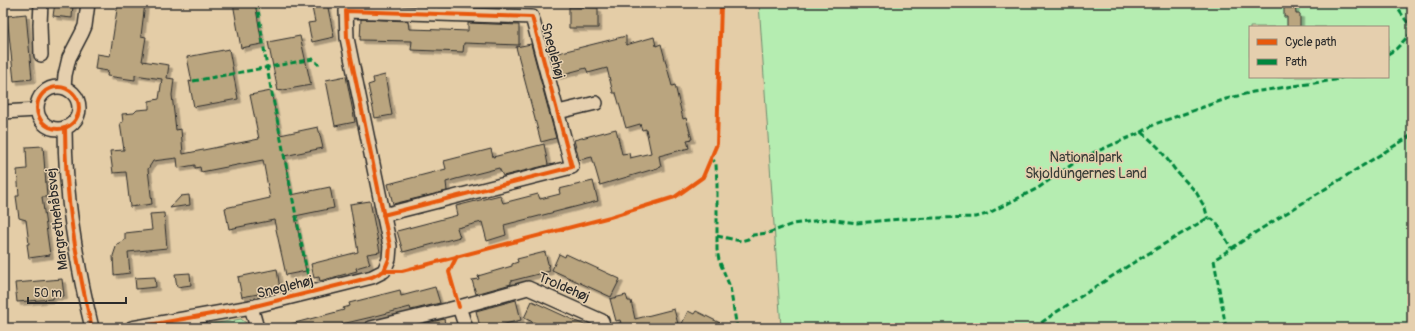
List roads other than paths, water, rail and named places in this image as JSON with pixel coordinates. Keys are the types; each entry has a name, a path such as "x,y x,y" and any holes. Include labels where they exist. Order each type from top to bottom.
{"street":[{"path":"41,3 41,55"},
{"path":"64,87 64,75 69,58 85,26 88,3"},
{"name":"Sneglehøj","path":"132,328 251,307 372,277 384,271 389,259 390,246 348,38 346,12 532,17 572,166 384,215"},
{"path":"52,87 64,87 71,90 79,103 77,118 72,124 65,128 52,128 42,122 37,110 37,105 42,94 52,87"},
{"path":"558,112 596,103"},
{"path":"3,112 37,110"},
{"name":"Margrethehåbsvej","path":"65,128 66,176 70,216 79,274 92,328"},
{"name":"Troldehøj","path":"371,328 460,307 528,288 602,321 604,328"},
{"path":"251,307 257,328"},
{"path":"460,307 466,328"}],"park label":[{"name":"Nationalpark Skjoldungernes Land","path":"1086,166"}]}
